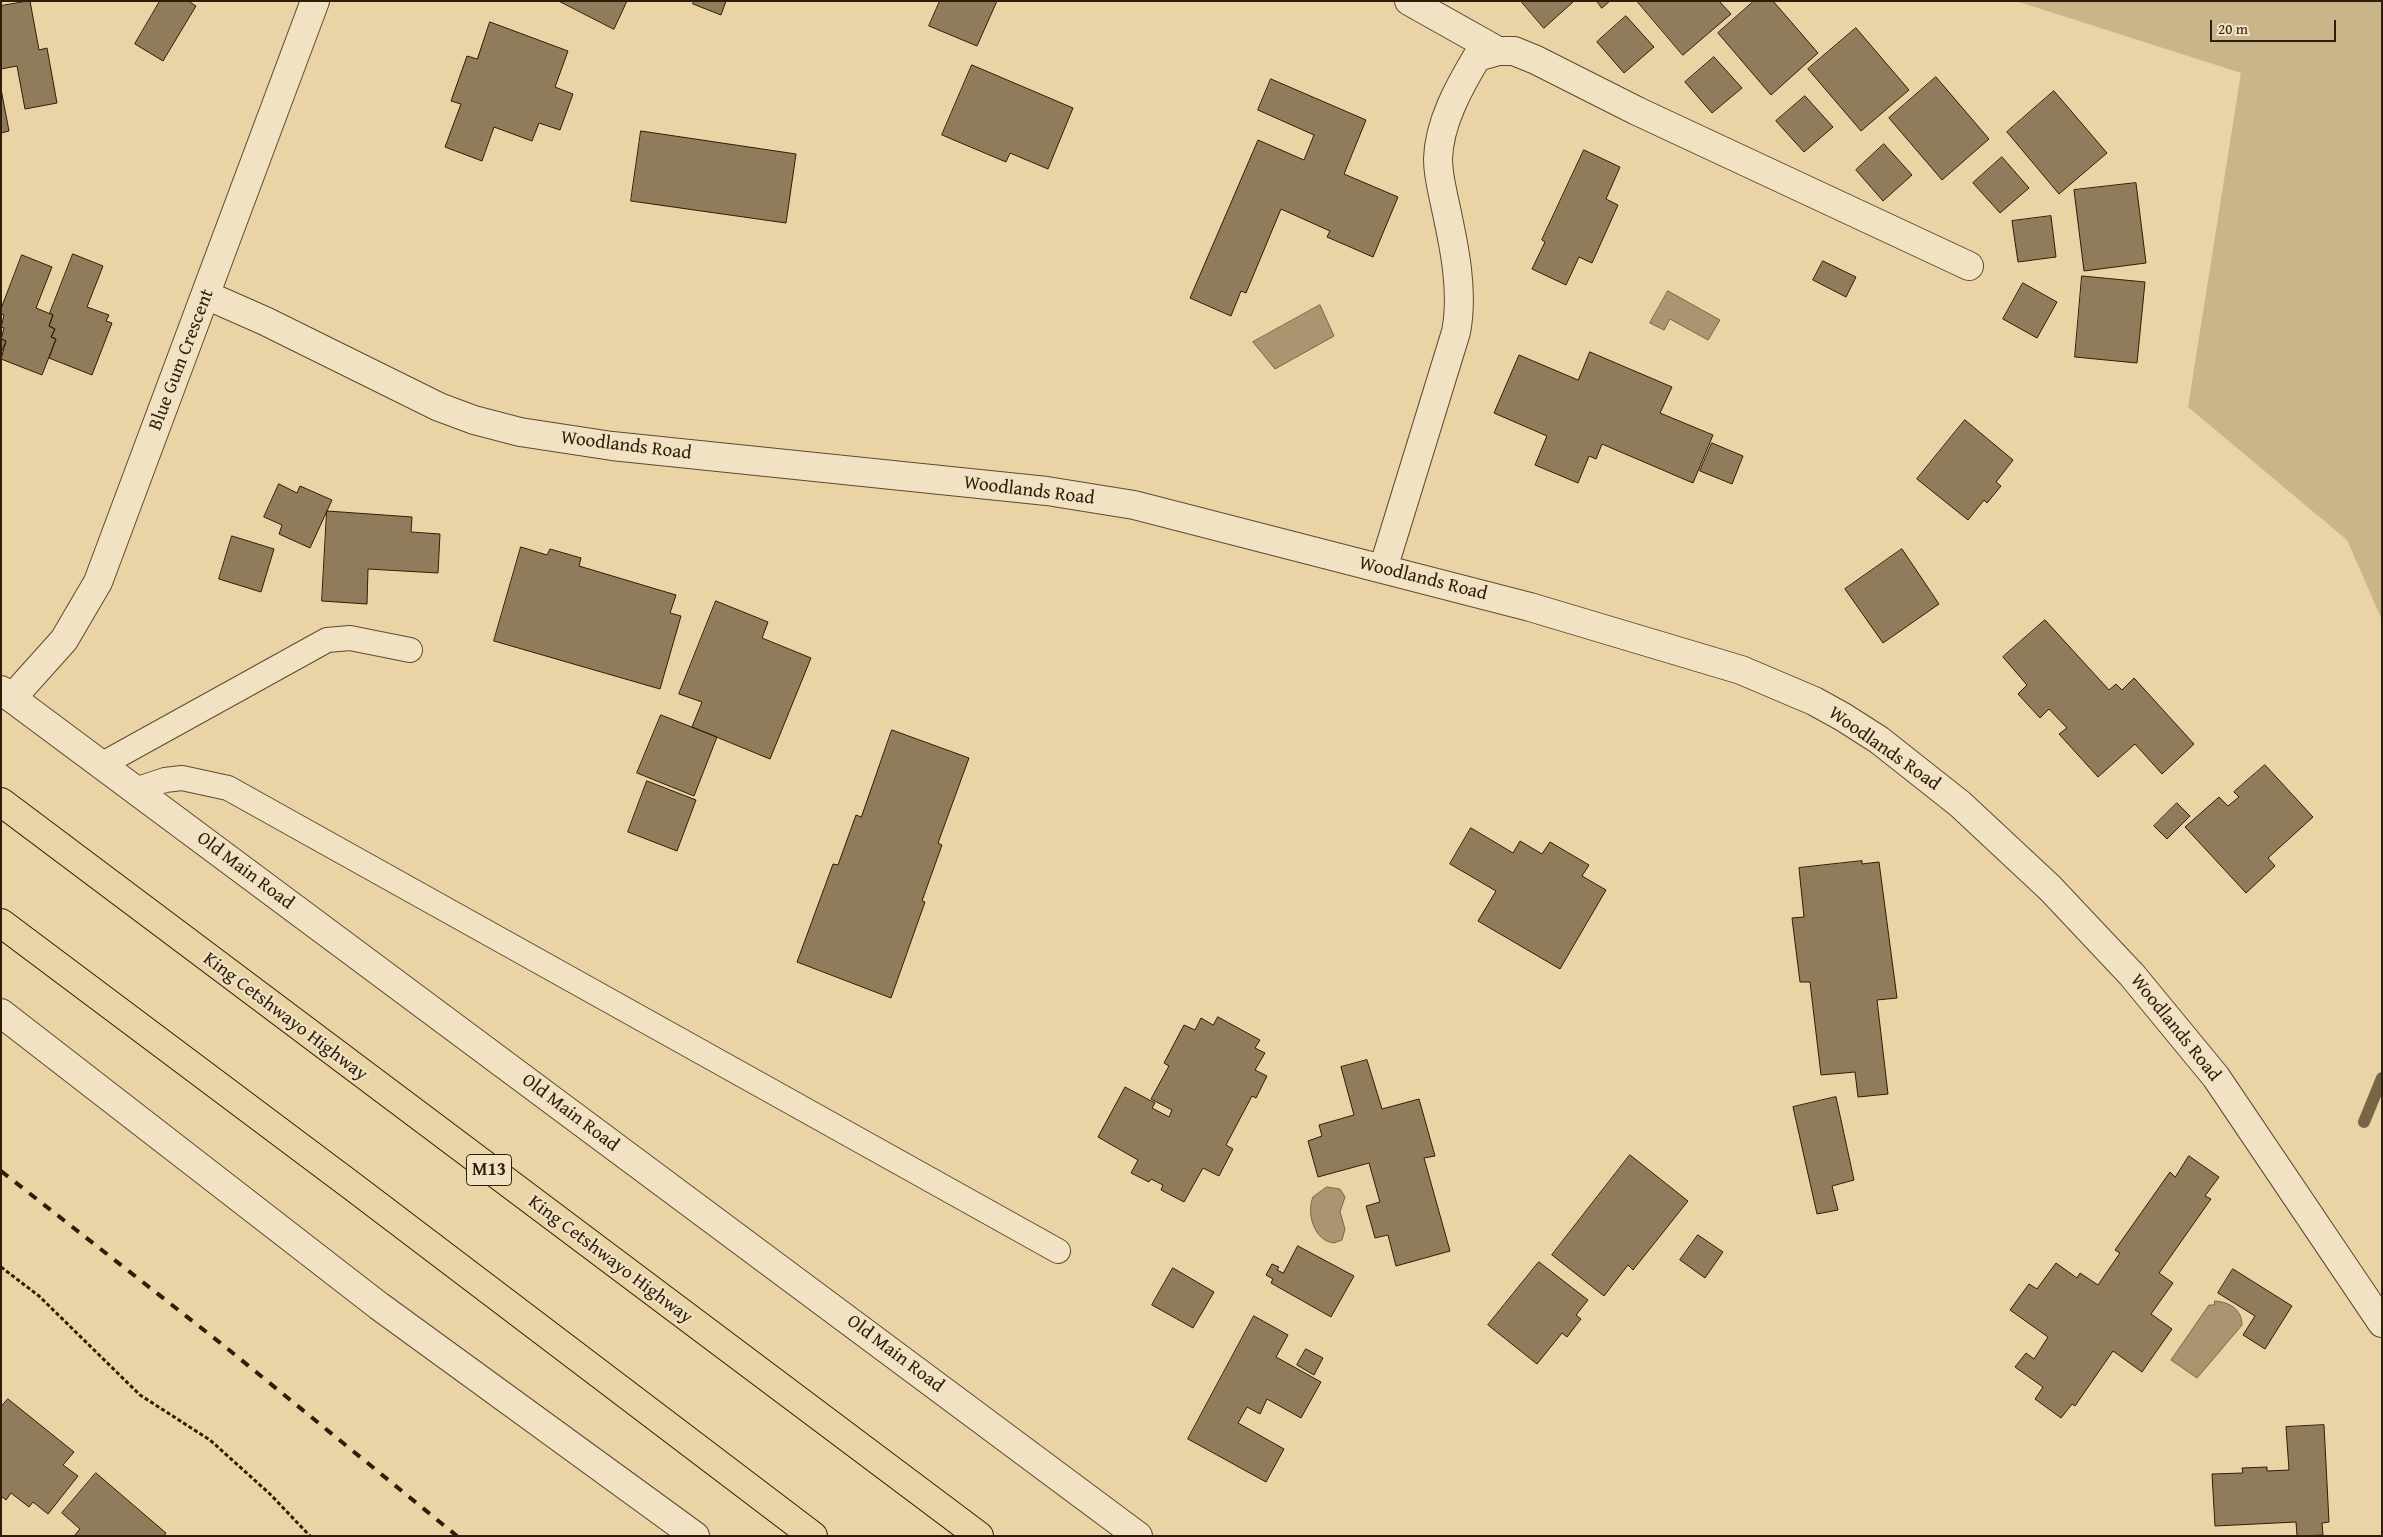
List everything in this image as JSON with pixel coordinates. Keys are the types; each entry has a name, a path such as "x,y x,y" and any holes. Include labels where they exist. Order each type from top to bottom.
{"highway":[{"name":"King Cetshwayo Highway","path":"1,802 979,1536"},
{"path":"1,923 352,1186 813,1536"}],"street":[{"name":"Blue Gum Crescent","path":"7,694 64,640 98,582 315,1"},
{"path":"1409,1 1498,51"},
{"path":"1383,569 1454,340 1460,310 1452,241 1438,173 1438,157 1444,127 1462,83 1477,57 1498,51 1514,51 1536,60 1646,115 1969,266"},
{"name":"Woodlands Road","path":"206,295 265,321 439,407 474,420 520,432 612,446 1056,493 1134,506 1530,606 1767,680 1844,717 1921,772 1960,804 2050,888 2132,975 2185,1036 2236,1105 2382,1323"},
{"name":"Old Main Road","path":"7,694 1138,1536"},
{"path":"1,1013 379,1306 695,1536"}],"lane":[{"path":"102,765 327,640 350,638 410,650"},
{"path":"135,790 164,780 182,778 228,788 1058,1251"}],"path":[{"path":"1,1267 39,1296 140,1395 210,1440 270,1494 310,1536"}],"shaded area":[{"path":"2016,1 2382,1 2382,620 2347,540 2188,407 2241,73"},
{"path":"1668,291 1720,320 1708,340 1670,319 1664,330 1650,323"},
{"path":"1320,305 1334,336 1275,369 1253,342"},
{"path":"1327,1187 1340,1189 1345,1197 1340,1212 1345,1229 1342,1240 1334,1243 1321,1237 1311,1218 1313,1197"},
{"path":"2215,1301 2234,1307 2240,1315 2242,1325 2197,1378 2171,1360 2209,1305 2214,1305"}],"building":[{"path":"30,1 39,50 47,48 57,103 25,109 17,66 1,69 1,6"},
{"path":"160,1 188,1 196,6 163,61 135,44"},
{"path":"559,1 627,1 614,29"},
{"path":"694,1 726,1 721,15 693,4"},
{"path":"940,1 997,1 977,46 929,26"},
{"path":"1521,1 1573,1 1573,2 1544,28"},
{"path":"1597,1 1610,1 1602,8"},
{"path":"1637,1 1719,1 1731,14 1683,55"},
{"path":"1754,1 1773,1 1818,53 1771,95 1718,33"},
{"path":"1626,16 1654,47 1624,73 1597,42"},
{"path":"490,22 568,51 555,87 573,94 560,130 539,123 532,141 494,127 482,161 445,147 461,104 451,101 467,56 477,59"},
{"path":"1856,28 1909,90 1861,131 1808,69"},
{"path":"1714,57 1742,88 1712,113 1685,82"},
{"path":"972,65 1073,108 1048,169 1010,153 1006,162 942,135"},
{"path":"1936,77 1989,139 1942,180 1889,118"},
{"path":"1271,79 1366,120 1344,174 1398,197 1373,257 1327,237 1330,231 1281,209 1246,293 1241,291 1231,316 1190,298 1258,140 1304,160 1314,135 1258,110"},
{"path":"1,89 9,131 1,133"},
{"path":"2054,91 2107,153 2059,194 2007,132"},
{"path":"1805,96 1833,127 1804,152 1776,121"},
{"path":"641,131 796,154 786,223 631,201"},
{"path":"1884,144 1912,175 1883,201 1856,170"},
{"path":"1584,150 1620,167 1606,199 1618,205 1592,263 1579,257 1566,285 1532,269 1545,242 1542,240"},
{"path":"2002,157 2029,188 2000,213 1973,183"},
{"path":"2136,183 2146,263 2084,271 2074,190"},
{"path":"2051,216 2056,257 2018,262 2012,221"},
{"path":"73,254 103,266 87,307 109,315 106,321 112,323 92,375 49,358 56,339 51,337 55,329 49,326 53,315 50,313"},
{"path":"22,255 52,267 36,308 53,315 49,326 55,329 51,337 56,339 42,375 1,359 6,341 1,339 4,328 1,327 4,315 1,314 1,309"},
{"path":"1823,261 1856,277 1846,297 1813,280"},
{"path":"2082,276 2145,282 2137,363 2075,357"},
{"path":"2023,283 2057,302 2037,338 2003,319"},
{"path":"1,339 6,341 1,353"},
{"path":"1590,352 1672,387 1660,413 1713,435 1693,483 1602,444 1596,459 1589,456 1578,483 1535,465 1547,436 1494,413 1519,355 1578,380"},
{"path":"1965,420 2013,460 1996,482 2001,486 1987,503 1984,500 1968,520 1917,479"},
{"path":"1712,443 1743,456 1732,484 1700,471"},
{"path":"279,484 297,493 300,486 332,500 310,548 279,534 282,525 264,517"},
{"path":"327,511 412,517 411,532 440,534 438,573 368,569 367,604 322,601"},
{"path":"232,536 274,549 261,592 219,579"},
{"path":"521,547 547,555 550,549 581,558 579,566 676,595 670,613 681,616 660,689 494,641"},
{"path":"1902,549 1939,604 1883,643 1845,589"},
{"path":"716,601 768,622 762,638 811,658 770,759 692,727 702,702 679,694"},
{"path":"2045,620 2109,690 2116,684 2122,690 2134,678 2194,744 2162,774 2135,744 2098,777 2059,734 2067,728 2049,709 2040,718 2018,694 2027,685 2003,657"},
{"path":"661,715 717,737 694,796 637,773"},
{"path":"892,730 969,758 938,843 942,845 922,901 925,902 891,998 797,962 833,864 838,865 856,815 861,817"},
{"path":"2265,765 2313,817 2268,858 2275,866 2246,893 2185,827 2219,797 2228,806 2239,797 2234,792"},
{"path":"647,781 696,800 677,851 628,832"},
{"path":"2177,803 2190,816 2167,839 2154,826"},
{"path":"1471,828 1513,853 1520,841 1542,854 1550,842 1589,865 1582,876 1606,890 1560,969 1478,921 1496,891 1450,864"},
{"path":"1862,861 1862,864 1879,862 1897,998 1877,1000 1888,1094 1858,1097 1855,1072 1821,1075 1810,982 1800,982 1792,918 1804,917 1799,868"},
{"path":"1218,1017 1260,1040 1255,1048 1265,1053 1255,1070 1267,1076 1256,1098 1252,1096 1226,1145 1233,1149 1219,1176 1203,1168 1184,1202 1161,1190 1163,1185 1151,1179 1149,1182 1131,1173 1138,1160 1098,1137 1125,1087 1155,1103 1152,1108 1169,1117 1172,1110 1151,1099 1169,1066 1164,1063 1184,1025 1195,1030 1201,1018 1213,1025"},
{"path":"1367,1060 1382,1109 1419,1099 1435,1156 1424,1158 1450,1251 1396,1266 1388,1235 1375,1238 1366,1206 1380,1202 1369,1163 1318,1177 1308,1141 1322,1136 1319,1125 1354,1115 1341,1067"},
{"path":"1836,1097 1854,1180 1832,1186 1838,1210 1817,1214 1793,1107"},
{"path":"1630,1155 1688,1201 1633,1270 1628,1265 1604,1296 1552,1255"},
{"path":"2189,1156 2219,1177 2205,1196 2211,1199 2159,1273 2173,1283 2151,1314 2172,1329 2142,1372 2113,1351 2075,1406 2072,1404 2061,1418 2035,1399 2043,1387 2015,1367 2026,1353 2034,1359 2048,1337 2010,1310 2029,1284 2037,1289 2056,1263 2077,1278 2080,1273 2098,1285 2120,1253 2115,1250 2170,1172 2175,1177"},
{"path":"1698,1235 1723,1252 1705,1278 1680,1260"},
{"path":"1298,1246 1354,1276 1331,1317 1271,1283 1273,1279 1266,1275 1272,1264 1279,1267 1277,1270 1283,1273"},
{"path":"1539,1262 1588,1300 1576,1315 1581,1319 1567,1337 1562,1333 1537,1364 1488,1325"},
{"path":"1173,1268 1214,1292 1193,1328 1152,1305"},
{"path":"2233,1269 2292,1306 2265,1349 2243,1335 2255,1316 2218,1293"},
{"path":"1254,1316 1288,1335 1276,1357 1321,1382 1301,1418 1267,1399 1260,1414 1247,1407 1238,1423 1284,1449 1266,1482 1188,1439"},
{"path":"1306,1349 1323,1358 1314,1375 1297,1365"},
{"path":"8,1399 74,1452 63,1465 78,1476 48,1514 33,1502 29,1507 11,1493 6,1500 1,1496 1,1407"},
{"path":"2324,1425 2329,1522 2322,1523 2323,1535 2297,1536 2296,1522 2215,1526 2212,1474 2243,1473 2242,1468 2267,1467 2267,1471 2289,1470 2286,1427"},
{"path":"96,1473 166,1533 164,1536 74,1536 80,1529 62,1513"}],"waterway":[{"path":"2364,1122 2382,1078"}],"railway":[{"path":"1,1171 223,1345 457,1536"}]}
